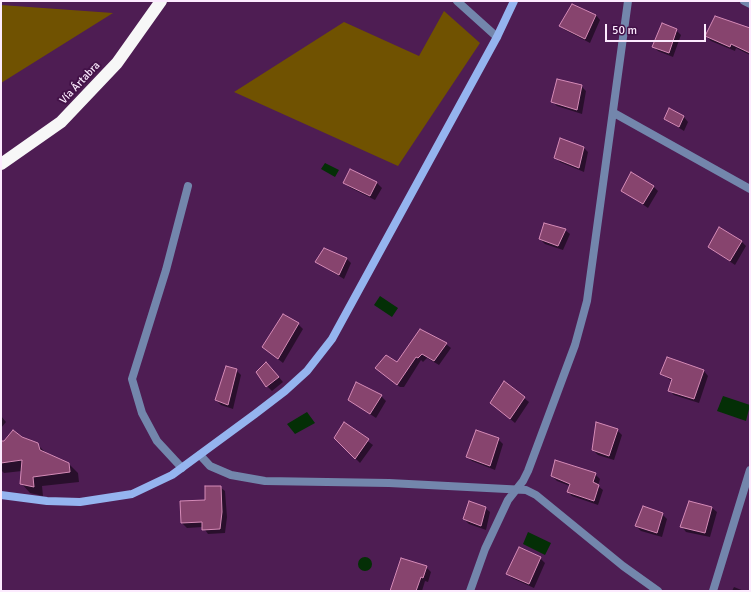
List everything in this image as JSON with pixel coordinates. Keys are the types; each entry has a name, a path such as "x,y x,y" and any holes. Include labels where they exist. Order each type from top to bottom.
{"highway":[{"name":"Vía Ártabra","path":"1,164 61,122 117,63 161,1"}],"street":[{"path":"457,1 497,37"},
{"path":"1,495 47,501 80,502 115,498 132,494 172,475 182,468 285,391 306,371 332,339 497,37 514,1"},
{"path":"470,591 484,549 508,500 528,471 577,338 587,301 614,113 628,1"},
{"path":"744,1 750,4"},
{"path":"614,113 750,188"},
{"path":"182,468 157,441 142,413 132,379 166,270 188,186"},
{"path":"200,455 210,466 231,475 265,481 389,483 526,490 536,495 623,566 658,591"},
{"path":"713,591 750,470"}],"shaded area":[{"path":"1,5 113,13 1,83"},
{"path":"444,11 480,43 398,166 234,92 344,22 419,56"},
{"path":"325,163 339,170 335,177 321,169"},
{"path":"380,296 398,308 392,317 374,305"},
{"path":"723,396 750,405 746,421 717,411"},
{"path":"307,412 315,423 295,434 287,424"},
{"path":"528,532 551,543 545,555 523,544"},
{"path":"362,557 368,557 372,561 372,567 368,571 362,571 358,567 358,561"}],"building":[{"path":"572,4 596,15 585,39 559,26"},
{"path":"715,16 750,28 750,53 731,44 730,47 705,36"},
{"path":"662,23 677,29 669,53 652,47"},
{"path":"557,79 582,85 577,110 551,102"},
{"path":"669,108 684,116 679,127 664,119"},
{"path":"560,138 584,147 579,168 554,158"},
{"path":"350,169 377,182 370,196 343,183"},
{"path":"631,172 654,186 643,204 621,191"},
{"path":"544,223 566,229 558,246 539,239"},
{"path":"719,227 742,241 730,261 708,247"},
{"path":"324,248 347,258 339,275 315,262"},
{"path":"283,314 299,323 278,359 262,347"},
{"path":"420,329 447,343 434,361 422,354 418,358 416,357 397,385 375,368 386,355 397,362"},
{"path":"667,357 704,370 694,399 668,391 672,379 660,374"},
{"path":"266,362 279,377 266,387 256,372"},
{"path":"226,366 237,369 228,405 215,400"},
{"path":"504,381 525,397 510,419 490,403"},
{"path":"356,382 382,395 370,414 348,400"},
{"path":"344,422 369,439 355,459 334,438"},
{"path":"596,422 618,429 609,456 592,450"},
{"path":"13,430 22,437 38,443 40,450 69,463 70,472 33,477 34,487 20,484 22,460 1,463 1,441 4,441"},
{"path":"476,430 499,438 490,466 466,457"},
{"path":"555,460 596,473 593,482 599,485 594,501 567,492 570,484 551,476"},
{"path":"205,486 221,486 222,512 220,529 202,530 202,522 181,523 180,501 205,500"},
{"path":"469,501 486,507 481,526 463,519"},
{"path":"689,501 712,507 705,533 680,527"},
{"path":"643,506 663,513 657,533 635,526"},
{"path":"519,547 541,557 529,584 506,574"},
{"path":"401,558 427,566 416,591 390,591"}]}
